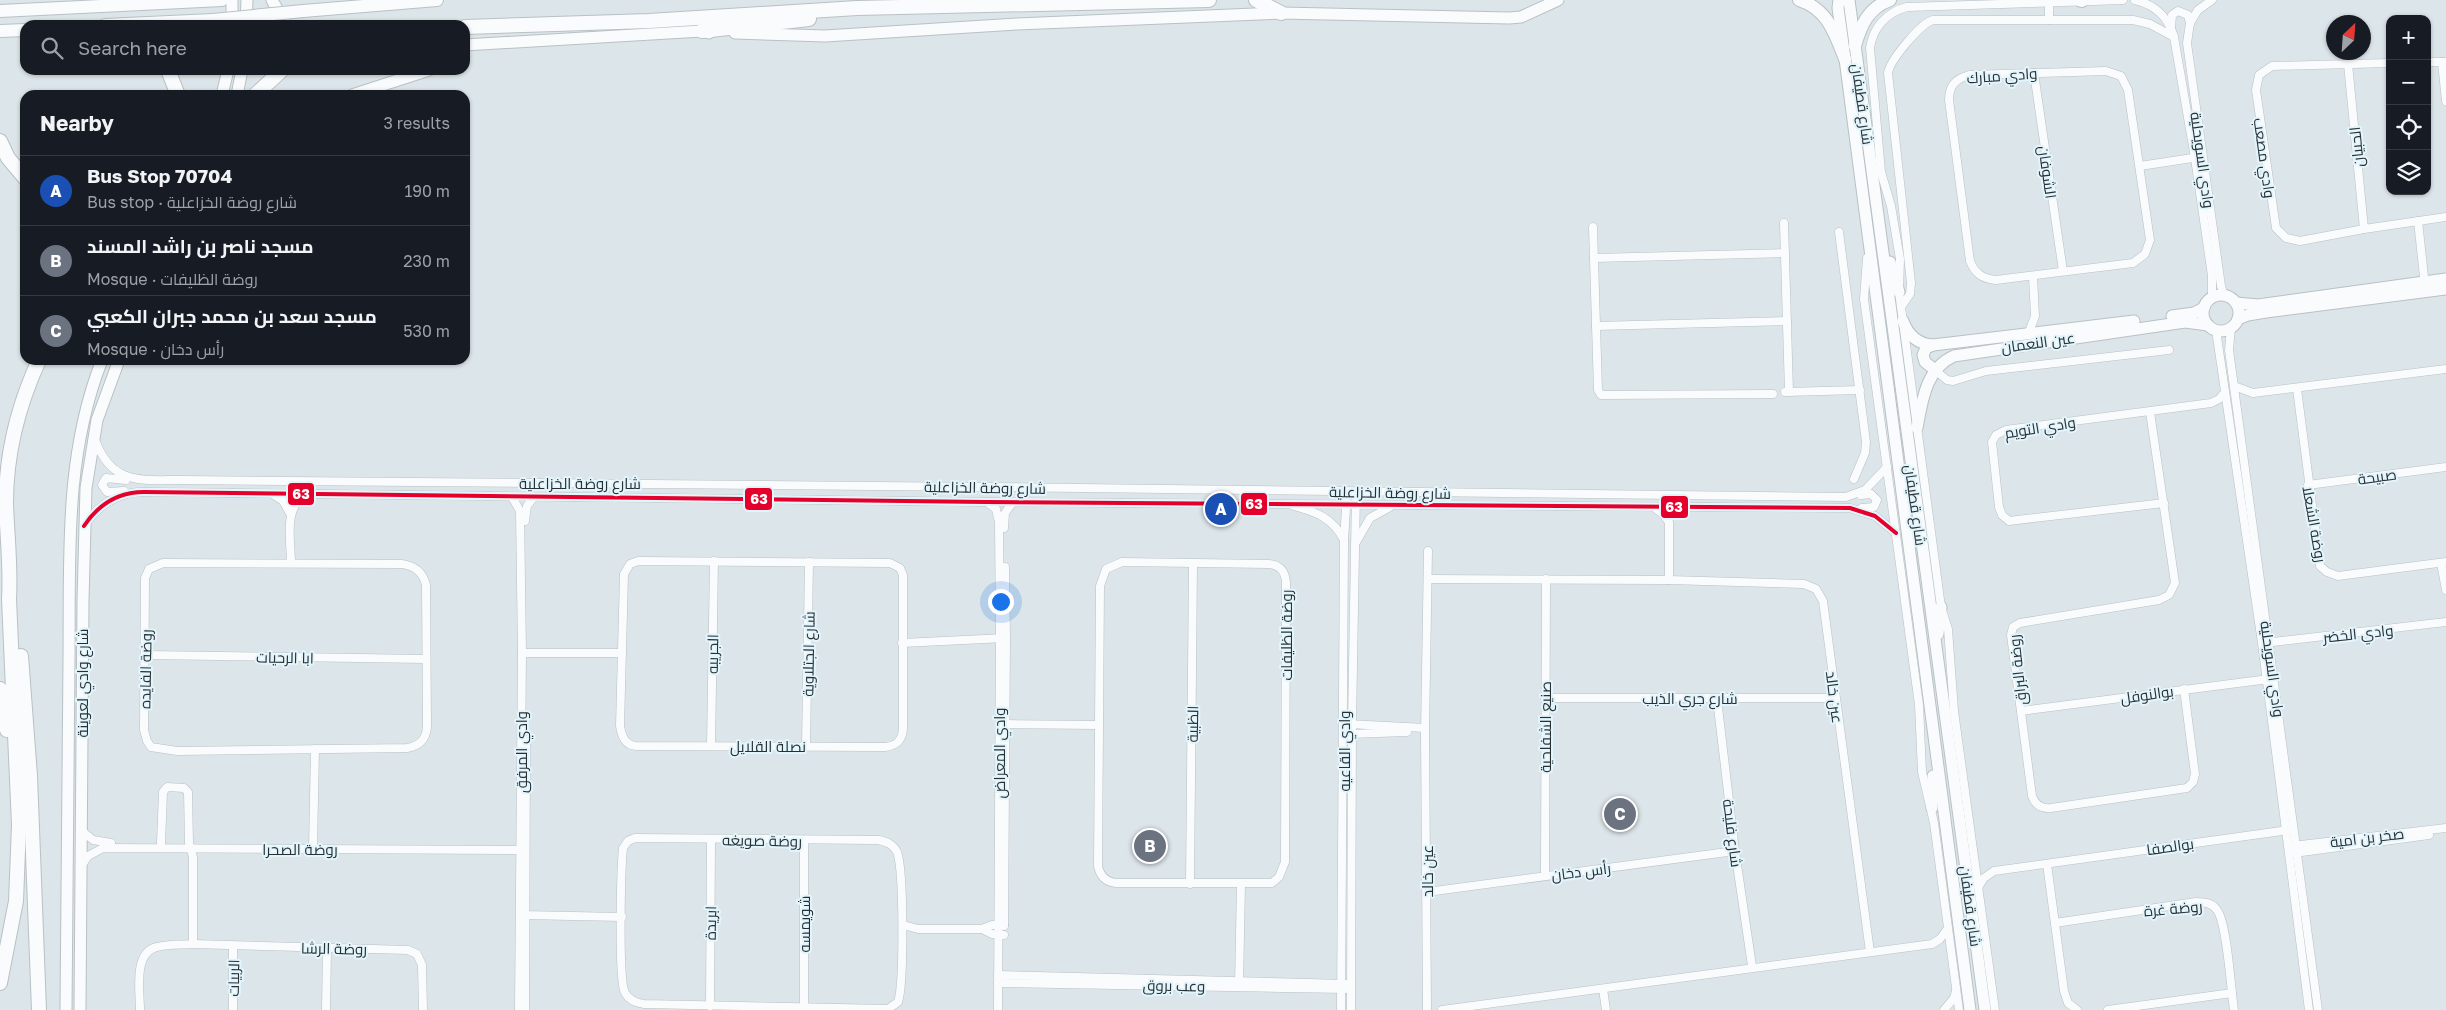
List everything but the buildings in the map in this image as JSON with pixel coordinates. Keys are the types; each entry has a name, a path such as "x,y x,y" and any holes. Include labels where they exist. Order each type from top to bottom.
{"highway":[{"path":"470,27 649,21 894,4 1210,0"},
{"path":"1256,0 1281,13"},
{"path":"702,31 860,14 894,4"},
{"path":"170,75 176,90"},
{"path":"260,90 277,75"},
{"path":"0,141 8,158 20,172"},
{"path":"37,365 24,394 11,442 7,470 6,503 11,576 20,645 30,776 39,1010"},
{"path":"0,983 16,901 19,825 9,598 11,576"},
{"path":"0,689 19,825"}],"main road":[{"path":"4,11 222,0"},
{"path":"213,20 437,0"},
{"path":"1799,0 1817,8 1828,20 1845,59"},
{"path":"1855,46 1868,14 1875,7 1890,0"},
{"path":"4,31 20,30"}],"street":[{"path":"232,0 232,20"},
{"path":"246,20 247,0"},
{"path":"272,0 283,20"},
{"path":"470,45 702,31 714,34 758,33 825,36 1017,24 1281,13 1510,18 1520,17 1558,0"},
{"name":"شارع قطيفان","path":"1839,0 1838,8 1906,518 1935,757 1970,1010"},
{"name":"شارع قطيفان","path":"1849,0 1985,1010"},
{"path":"2049,20 2048,2 2123,0"},
{"name":"وادي السويحلية","path":"2135,0 2153,6 2160,12 2171,28 2174,37 2224,296"},
{"path":"2190,23 2198,10 2212,0"},
{"name":"شارع قطيفان","path":"1995,1010 1954,711 1948,629 1940,607 1916,428 1899,292 1900,259 1891,206 1881,172 1870,57 1872,38 1884,19 1896,10 1915,6 2048,2"},
{"path":"2171,28 2172,15 2178,11 2188,15 2190,23"},
{"path":"1901,307 1910,294 1910,283 1888,73 1889,66 1924,26 1931,21 2139,20 2174,37"},
{"name":"وادي السويحلية","path":"2190,23 2187,43 2212,276 2212,298"},
{"path":"2431,62 2444,62 2446,101"},
{"name":"وادي مصعب","path":"2386,63 2272,66 2259,75 2256,90 2274,221 2280,234 2286,238 2300,241 2446,217"},
{"name":"الحبيان","path":"2348,64 2364,229"},
{"name":"وادي مبارك","path":"2106,71 2121,76 2128,90 2140,166 2150,240 2145,254 2133,263 2033,277 1989,280 1972,268 1948,100 1949,91 1953,83 1960,77 1969,75 2106,71"},
{"name":"الشوفان","path":"2034,73 2063,272"},
{"path":"223,90 227,75"},
{"path":"238,90 241,75"},
{"path":"367,90 413,75"},
{"path":"2140,166 2198,157"},
{"path":"2418,221 2426,287"},
{"path":"1784,223 1787,392 1860,390"},
{"path":"1593,227 1598,390 1602,396 1773,394"},
{"path":"1839,232 1866,447 1854,479"},
{"path":"1881,236 1899,292"},
{"name":"شارع قطيفان","path":"1869,246 1864,293 1919,705 1922,772 1932,808 1959,1010"},
{"path":"1594,258 1785,253"},
{"path":"2028,335 2035,316 2033,277"},
{"path":"2446,280 2426,287 2248,315 2234,324 2212,328 2204,314 2204,308 2212,298 2224,296 2236,303 2258,305 2426,287 2446,289"},
{"path":"2234,324 2239,309 2236,303"},
{"name":"عين النعمان","path":"1933,345 2184,315 2204,308"},
{"path":"2035,316 2047,332"},
{"path":"1596,326 1787,321"},
{"path":"1903,321 1912,336 1922,343 1933,345"},
{"name":"عين النعمان","path":"1916,428 1925,391 1935,370 1947,358 1969,352 2184,322 2212,328"},
{"name":"وادي السويحلية","path":"2234,324 2229,350 2238,406 2265,643"},
{"name":"وادي السويحلية","path":"2212,328 2225,392 2265,643 2290,830 2318,1010"},
{"path":"1933,345 1926,348 1923,355 1925,362 1948,380 1953,381 1986,371 2169,350"},
{"name":"شارع وادي لعوينة","path":"66,1010 70,516 80,433 88,399 100,365"},
{"name":"شارع وادي لعوينة","path":"80,1010 84,526 86,488 94,435 104,400 118,365"},
{"path":"2234,386 2253,393 2446,369"},
{"name":"روضة الشعلا","path":"2297,389 2320,566 2327,572 2338,576 2443,562 2446,590"},
{"name":"وادي التويم","path":"2164,503 2014,522 2002,515 1999,506 1991,446 1994,438 2006,430 2211,403 2219,399 2225,392"},
{"path":"2238,406 2253,393"},
{"path":"1862,404 1878,403"},
{"path":"2211,403 2227,410"},
{"name":"روضة البراق","path":"2150,412 2176,578 2172,591 2165,598 2159,600 2015,625 2011,635 2033,799 2044,808 2060,807 2183,790 2190,786 2195,774 2184,689"},
{"name":"شارع روضة الخزاعلية","path":"94,435 102,457 109,466 120,473 141,480 1846,497 1856,495"},
{"path":"1856,495 1869,487 1886,467"},
{"name":"صبيحة","path":"2308,485 2446,467"},
{"path":"141,480 106,478 102,485 107,492 127,490 144,492"},
{"name":"شارع روضة الخزاعلية","path":"84,526 99,508 112,499 128,493 144,492 533,498 1850,508 1875,516 1896,533"},
{"name":"وادي القاعيه","path":"1347,492 1344,542 1348,724 1350,1010"},
{"name":"وادي القاعيه","path":"1348,724 1356,492"},
{"path":"1850,508 1871,508 1877,503 1876,497 1871,494 1856,495"},
{"path":"274,495 283,501 290,515"},
{"path":"290,563 290,515 295,504 306,495"},
{"name":"وادي المرفق","path":"512,497 520,511 524,654"},
{"name":"وادي المرفق","path":"525,1010 523,915 524,513 533,498"},
{"name":"وادي المعراض","path":"986,502 994,506 999,518 1003,638"},
{"name":"وادي المعراض","path":"1003,1010 1001,975 1004,522 1006,513 1013,502"},
{"path":"1282,503 1326,518 1337,528 1344,542"},
{"name":"وادي القاعيه","path":"1354,546 1370,518 1385,508 1398,504"},
{"path":"1655,508 1669,522 1669,580"},
{"path":"1669,522 1683,508"},
{"name":"عين خالد","path":"1427,1010 1425,730 1428,551"},
{"name":"نصلة القلايل","path":"638,561 809,562 890,563 900,568 903,575 904,590 902,643 903,729 898,742 885,747 636,746 625,741 620,726 624,574 630,564 638,561"},
{"name":"الجريبه","path":"711,746 714,561"},
{"name":"شارع الجتلاوية","path":"806,746 809,562"},
{"name":"روضة الظليفات","path":"1122,562 1194,564 1274,564 1282,569 1286,577 1284,868 1280,876 1272,883 1112,883 1101,875 1098,866 1098,726 1100,586 1102,574 1111,566 1122,562"},
{"name":"روضة الفايده","path":"163,563 290,563 402,564 417,569 423,575 426,585 427,727 420,744 407,748 177,751 151,747 144,730 146,572 153,565 163,563"},
{"name":"الظبية","path":"1190,884 1194,564"},
{"name":"عين خالد","path":"1428,579 1669,580 1804,584 1816,589 1823,601 1870,952"},
{"name":"صنيع الشفلحية","path":"1545,875 1546,579"},
{"path":"1936,653 1940,607"},
{"name":"وادي الخضر","path":"2265,643 2446,622"},
{"path":"902,643 1003,638"},
{"path":"524,654 622,654"},
{"name":"ابا الرحيات","path":"145,655 426,659"},
{"name":"بوالنوفل","path":"2021,711 2270,679"},
{"name":"شارع جري الذيب","path":"1545,698 1835,698"},
{"name":"شارع فليحة","path":"1717,699 1735,851 1752,966"},
{"path":"1002,724 1098,726"},
{"path":"1348,724 1425,730"},
{"path":"1348,734 1425,730"},
{"name":"وادي القاعيه","path":"1341,1010 1348,734"},
{"path":"313,846 315,749"},
{"path":"1932,808 1935,757"},
{"path":"161,843 163,792 167,787 184,788 188,792 193,944"},
{"name":"صخر بن امية","path":"2293,850 2446,828"},
{"name":"روضة الصحرا","path":"81,830 93,840 103,843 161,843 190,846"},
{"name":"بوالصفا","path":"1994,871 2290,830"},
{"name":"صخر بن امية","path":"2293,850 2446,834"},
{"name":"روضة صويغه","path":"634,838 804,841 879,840 893,846 899,862 903,933 898,1002 892,1007 761,1008 644,1004 630,999 622,985 623,848 628,841 634,838"},
{"name":"ابريدة","path":"710,1006 711,840"},
{"name":"شويمسه","path":"804,841 804,1007"},
{"name":"روضة الصحرا","path":"81,866 88,856 104,848 190,846 523,847"},
{"name":"وادي السويحلية","path":"2293,850 2309,1010"},
{"name":"رأس دخان","path":"1427,892 1735,851"},
{"path":"1976,861 1994,871 1984,878 1979,886"},
{"path":"2047,864 2065,998 2077,1010"},
{"path":"1239,984 1240,884"},
{"name":"روضة غرة","path":"2055,923 2196,902 2211,905 2221,916 2223,923 2234,1010"},
{"path":"523,915 622,917"},
{"name":"وادي المرفق","path":"520,1010 523,915"},
{"path":"902,924 918,929"},
{"path":"903,933 918,929 982,929 1002,925"},
{"path":"1932,944 1940,939 1948,928"},
{"path":"982,929 1002,935"},
{"name":"روضة الرشا","path":"140,1010 140,968 143,957 157,946 193,944 414,952 420,957 422,965 424,1010"},
{"path":"1442,1010 1752,966 1932,944 1940,945 1952,952"},
{"name":"الربيات","path":"232,1010 233,946"},
{"path":"326,1010 327,948"},
{"name":"وعب بروق","path":"1001,975 1239,984"},
{"name":"وادي المعراض","path":"998,1010 1001,983"},
{"name":"وعب بروق","path":"1001,983 1239,984 1351,987"},
{"path":"1603,988 1606,1010"},
{"path":"1944,1010 1954,998 1956,990"},
{"path":"2108,1010 2232,993"}],"transit line":[{"name":"63","path":"84,526 102,506 117,497 144,492 986,502 1850,508 1875,516 1896,533"}],"place":[{"name":"Bus Stop 70704","path":"1221,509"},
{"name":"مسجد سعد بن محمد جبران الكعبي","path":"1620,814"},
{"name":"مسجد ناصر بن راشد المسند","path":"1150,846"}]}
